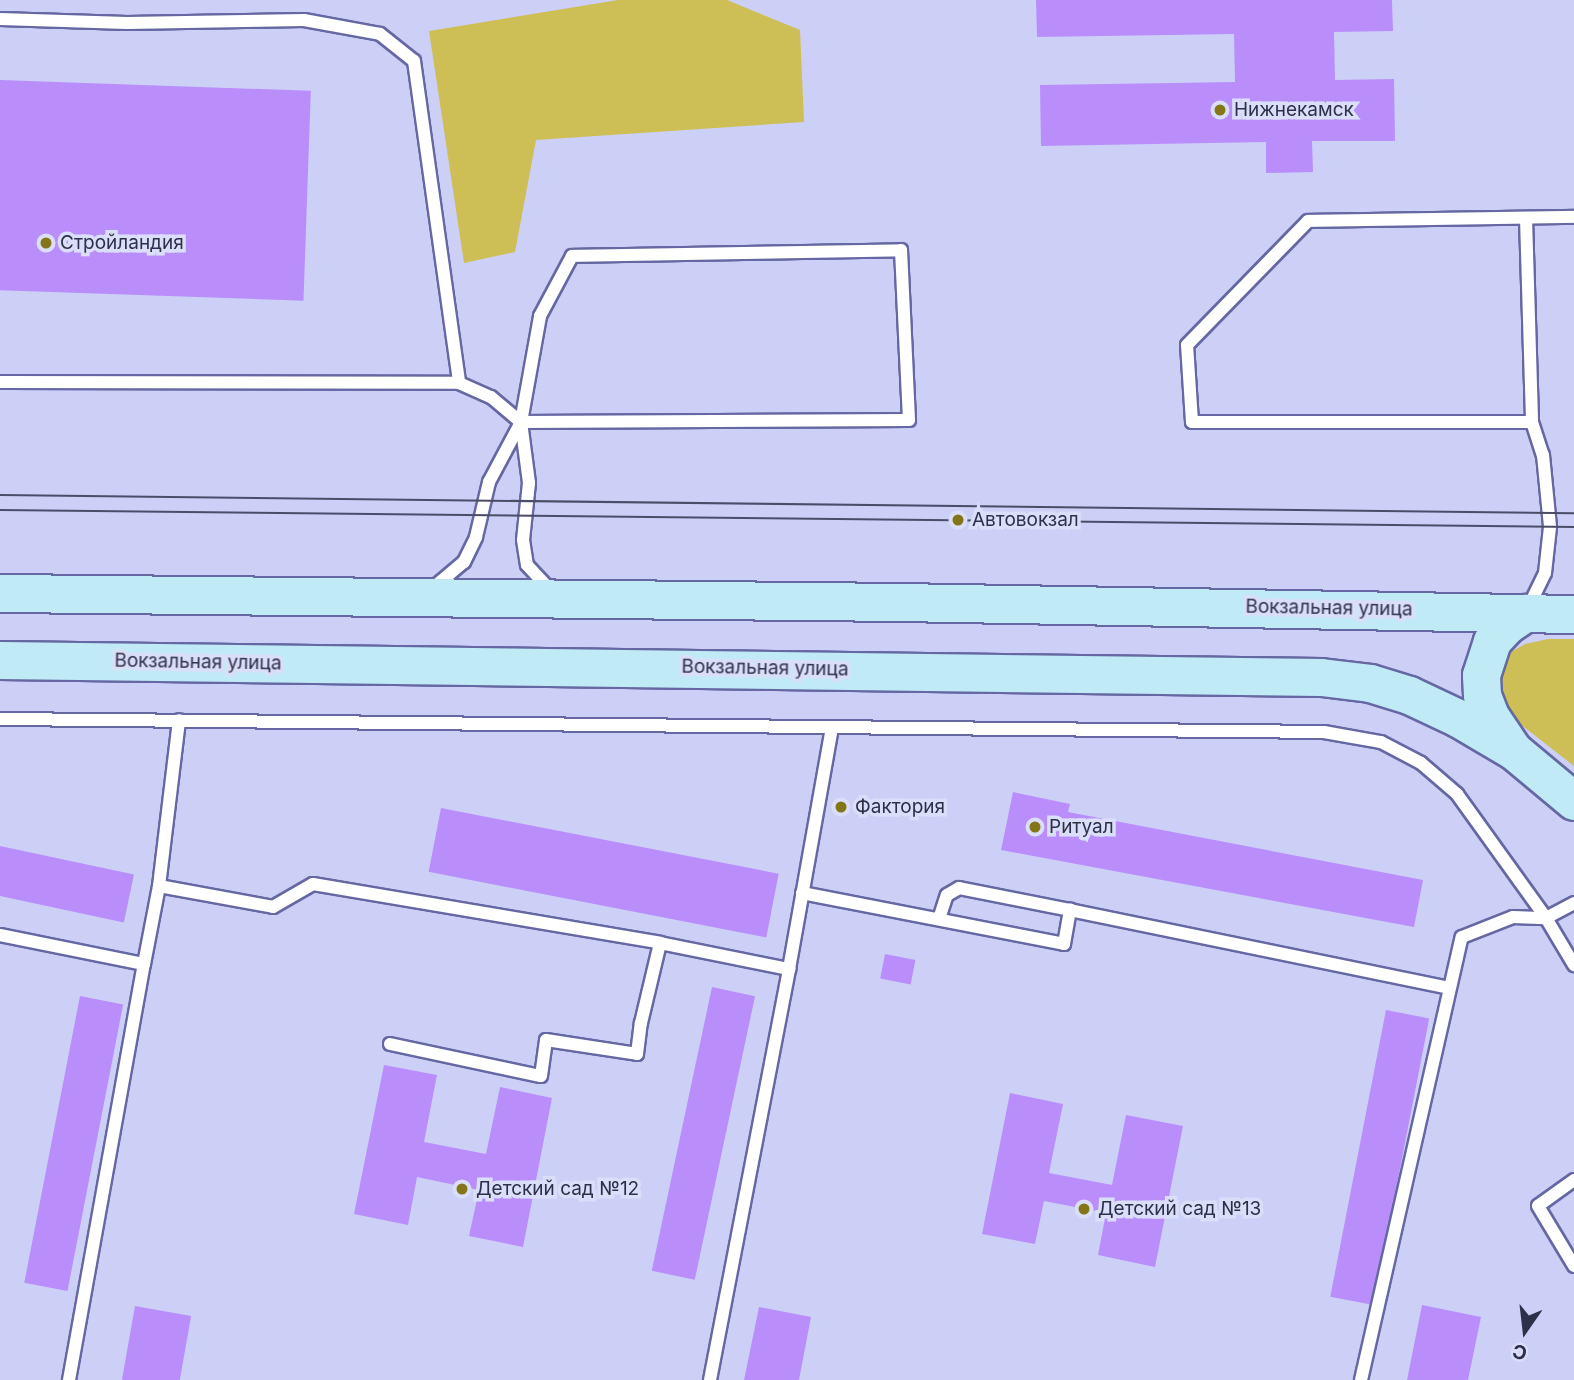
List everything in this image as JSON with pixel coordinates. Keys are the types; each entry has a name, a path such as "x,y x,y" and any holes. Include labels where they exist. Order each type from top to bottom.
{"main road":[{"name":"Вокзальная улица","path":"0,593 562,598 1574,614"},
{"name":"Вокзальная улица","path":"1514,751 1490,716 1482,695 1481,675 1492,641 1507,625 1525,613"},
{"name":"Вокзальная улица","path":"0,660 1321,677 1370,683 1409,695 1458,718 1514,751 1574,801"}],"lane":[{"path":"0,19 127,23 304,20 380,34 414,61 459,383"},
{"path":"1532,422 1192,422 1187,345 1308,221 1574,217"},
{"path":"1525,613 1545,573 1550,527 1543,456 1532,422 1526,218"},
{"path":"0,382 459,383 491,397 521,422 909,420 901,250 572,256 540,316 521,422 529,483 523,540 527,565 540,582 562,598"},
{"path":"418,597 445,580 464,562 476,537 489,482 521,422"},
{"path":"0,719 1324,732 1381,742 1421,763 1457,794 1546,918 1574,965"},
{"path":"69,1380 159,886 180,720"},
{"path":"710,1380 832,729"},
{"path":"159,886 274,907 313,884 660,943 789,969"},
{"path":"939,919 947,895 959,888 1449,988"},
{"path":"802,893 1064,944 1070,911"},
{"path":"1361,1380 1462,937 1513,917 1546,918 1574,903"},
{"path":"1,939 144,964"},
{"path":"390,1044 541,1076 546,1040 637,1054 641,1023 660,943"},
{"path":"1574,1180 1538,1206 1574,1266"}],"shaded area":[{"path":"618,0 727,0 800,30 804,122 536,140 515,252 464,263 429,31"},
{"path":"1548,639 1574,639 1574,766 1519,723 1507,707 1501,692 1503,663 1511,652 1525,644"}],"building":[{"path":"1036,0 1392,0 1393,31 1334,32 1335,80 1394,79 1395,141 1312,141 1313,172 1266,173 1266,142 1041,146 1040,85 1235,82 1234,34 1037,37"},
{"path":"0,80 311,91 303,301 0,290"},
{"path":"1013,792 1070,804 1068,812 1423,880 1414,927 1001,850"},
{"path":"441,808 779,874 766,937 429,872"},
{"path":"0,846 134,874 124,922 0,896"},
{"path":"885,954 915,960 911,984 880,979"},
{"path":"712,987 755,996 695,1280 652,1271"},
{"path":"80,996 123,1004 67,1291 24,1283"},
{"path":"1386,1010 1429,1018 1373,1305 1330,1297"},
{"path":"384,1065 437,1075 424,1142 486,1154 500,1087 552,1098 523,1247 469,1236 479,1190 417,1177 408,1225 354,1214"},
{"path":"1010,1093 1063,1104 1049,1173 1112,1185 1126,1115 1183,1126 1155,1267 1098,1255 1106,1213 1044,1201 1035,1244 982,1234"},
{"path":"1422,1305 1481,1317 1468,1380 1407,1380"},
{"path":"135,1306 191,1316 180,1380 122,1380"},
{"path":"759,1307 811,1317 799,1380 744,1380"}],"tram line":[{"path":"0,495 1574,513"},
{"path":"0,510 1574,527"}],"place":[{"name":"Нижнекамск","path":"1220,110"},
{"name":"Стройландия","path":"46,243"},
{"name":"Автовокзал","path":"958,520"},
{"name":"Фактория","path":"841,807"},
{"name":"Ритуал","path":"1035,827"},
{"name":"Детский сад №12","path":"462,1189"},
{"name":"Детский сад №13","path":"1084,1209"}]}
